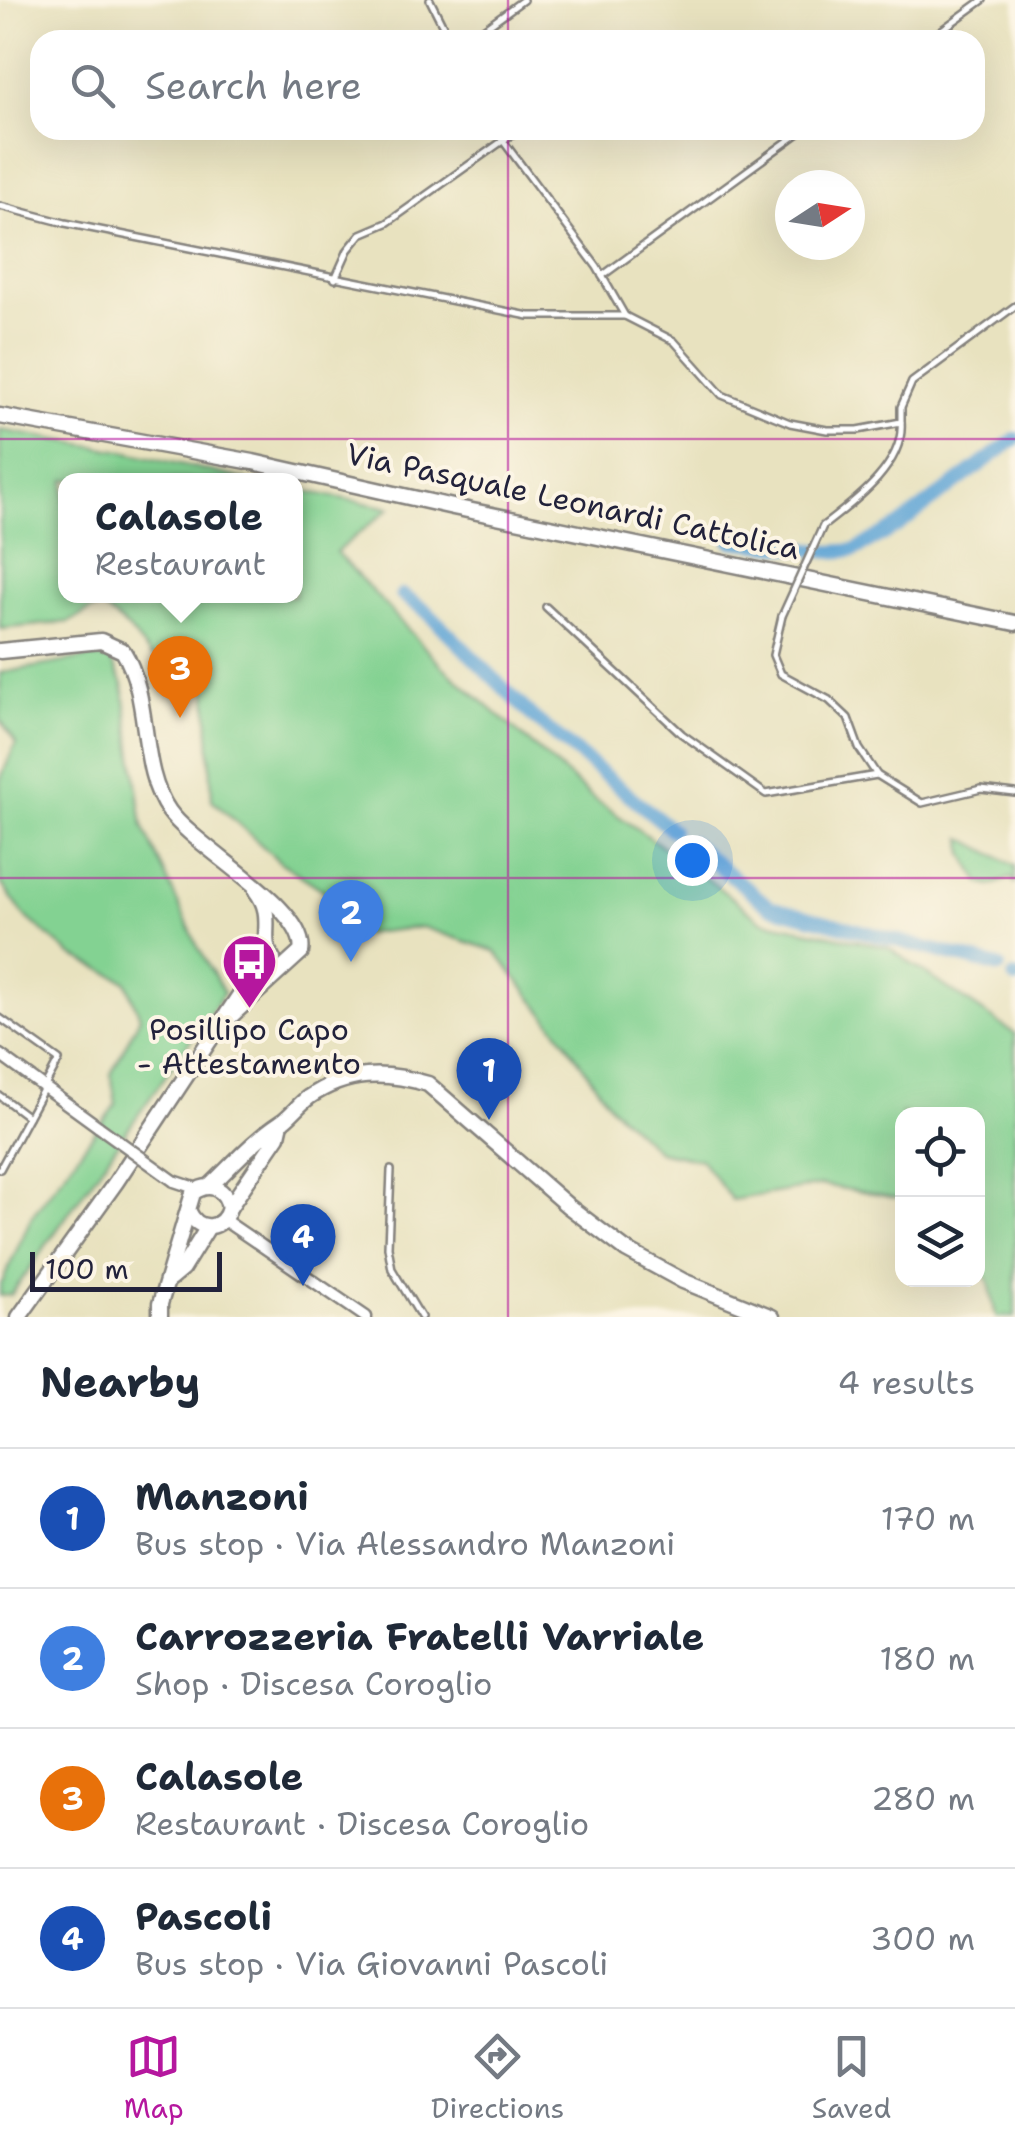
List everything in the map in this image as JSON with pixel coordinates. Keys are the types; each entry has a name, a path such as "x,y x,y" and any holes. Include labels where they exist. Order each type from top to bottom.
{"street":[{"name":"Via Pasquale Leonardi Cattolica","path":"0,416 302,473"},
{"name":"Via Pasquale Leonardi Cattolica","path":"303,473 1015,622"},
{"path":"0,650 90,641 111,643 123,650 136,681 160,795 170,812 192,835 278,904 300,934 303,946 293,961 220,1026"},
{"path":"250,883 266,904 267,946 276,961 293,961"},
{"path":"19,1317 116,1182 220,1026 278,927 290,927 300,934"},
{"path":"0,1056 196,1197 223,1192 226,1214 366,1317"},
{"path":"160,1317 160,1304 196,1197 305,1100 350,1077 379,1073 428,1084 568,1206 626,1250 683,1281 772,1317"},
{"path":"170,1278 182,1269 208,1227 226,1214 278,1136 281,1123"},
{"path":"196,1197 196,1224 208,1227"}],"lane":[{"path":"430,0 445,30"},
{"path":"482,30 524,0"},
{"path":"942,30 983,0"},
{"path":"335,279 348,250 361,234 387,223 504,140"},
{"path":"602,276 789,140"},
{"path":"501,142 602,276 626,316"},
{"path":"0,206 335,279 529,316 626,316 674,341 722,394 790,423 827,430 858,430 900,422"},
{"path":"1015,306 912,382 901,407 902,434 886,469 823,526 782,616 773,655 782,674 829,700 848,718 877,775 922,803 981,789 1015,793"},
{"path":"546,607 682,734 766,794 877,775"},
{"path":"0,1018 59,1060 0,1169"},
{"path":"0,1096 28,1117"},
{"path":"391,1170 388,1247 392,1269 421,1317"}],"green space":[{"path":"0,430 128,452 218,473 58,473 58,603 303,603 303,491 390,508 336,552 442,666 593,798 762,921 887,947 1015,1034 1015,1317 996,1317 985,1275 985,1107 895,1107 895,1198 822,1185 732,1200 701,1160 658,1151 611,1107 565,1040 495,951 422,927 361,934 323,890 280,862 212,800 207,691 180,667 150,655 129,629 103,608 69,622 0,629"},
{"path":"92,657 110,659 123,684 143,826 197,945 224,993 11,1295 0,1296 0,1287 32,1216 116,1104 111,1074 140,1017 126,981 71,955 24,915 0,882 0,780 16,743 0,719 0,673"},
{"path":"963,838 1015,866 1015,883 1011,878 990,886 980,883 964,854"}],"waterway":[{"path":"731,541 831,552 855,550 898,526 1015,439"},
{"path":"402,595 426,611 534,718 672,830"},
{"path":"691,843 770,907 999,967"}],"place":[{"name":"Calasole","path":"180,718"},
{"name":"Carrozzeria Fratelli Varriale","path":"351,962"},
{"name":"Posillipo Capo - Attestamento","path":"249,1010"},
{"name":"Manzoni","path":"489,1120"},
{"name":"Pascoli","path":"303,1286"}]}
